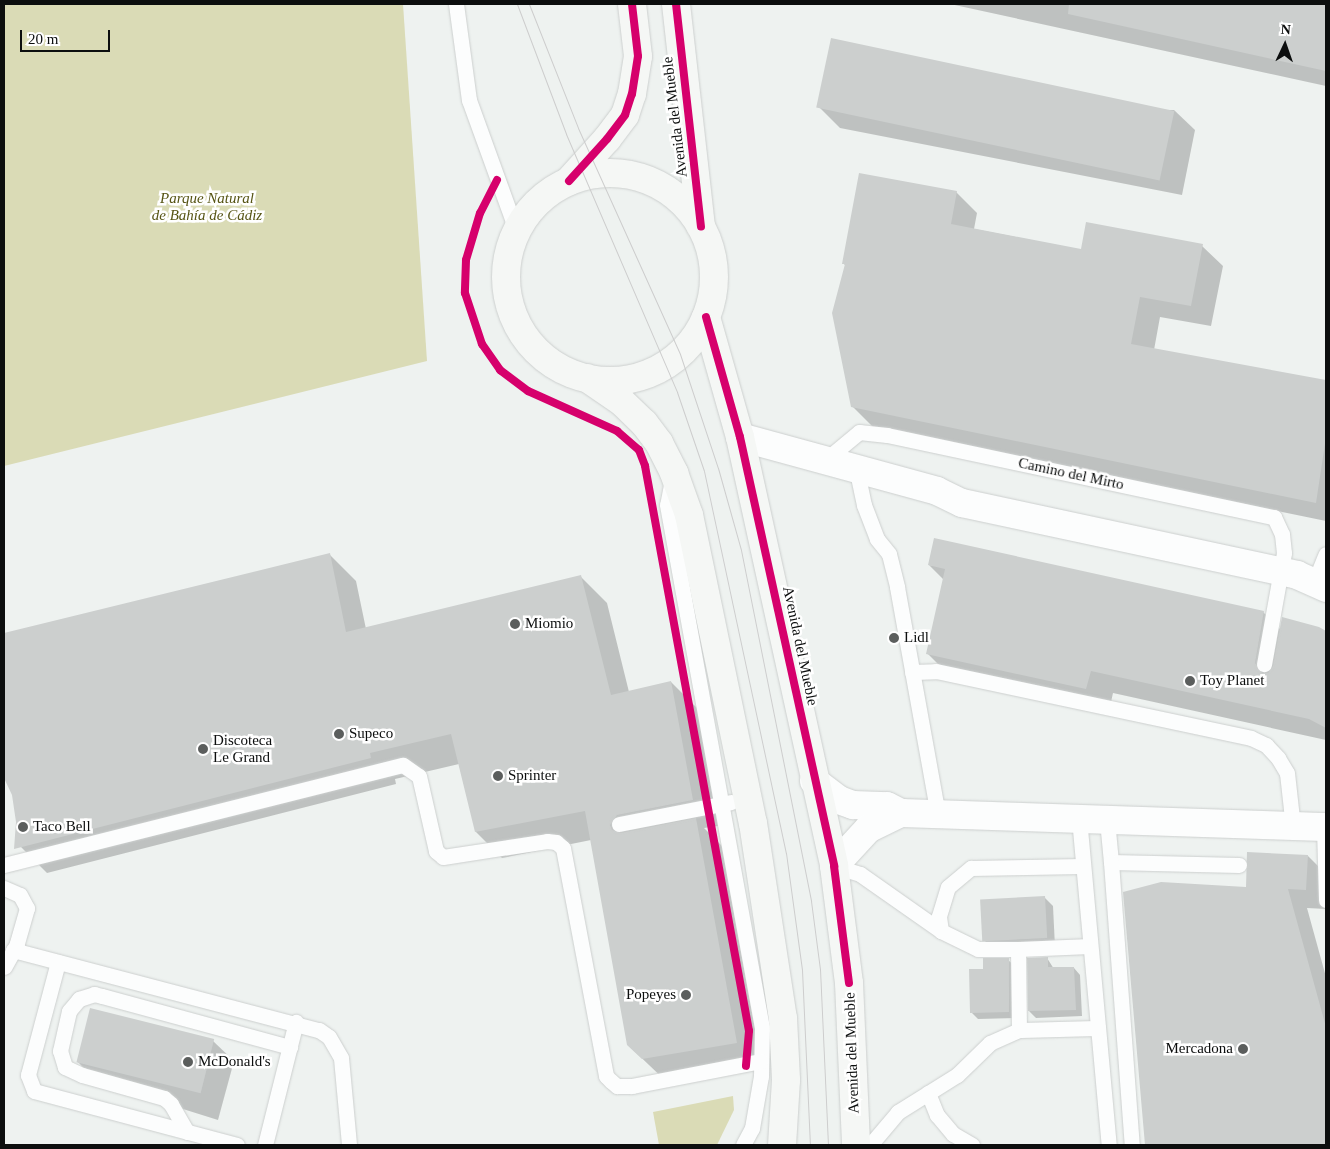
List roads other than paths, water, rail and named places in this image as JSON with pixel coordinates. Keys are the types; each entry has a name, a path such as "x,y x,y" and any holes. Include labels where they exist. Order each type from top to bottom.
{"main road":[{"name":"Avenida del Mueble","path":"569,181 608,139 624,115 630,101 638,56 632,4"},
{"name":"Avenida del Mueble","path":"676,4 702,227"},
{"path":"593,174 627,174 650,180 688,207 702,227 710,248 714,272 706,317 695,337 665,365 640,376 614,381 587,378 562,369 540,354 522,333 514,317 505,282 508,256 516,230 530,210 547,193 569,181 593,174"},
{"name":"Avenida del Mueble","path":"706,317 740,437 834,866 849,983 856,1145"},
{"path":"587,378 622,402 644,423 659,443 674,473 689,515 706,649 735,801 783,1018 786,1080 782,1145"}],"street":[{"path":"740,437 858,472 937,491 962,503 1281,571 1320,586"},
{"path":"814,781 839,800 853,805 887,806 901,813 1325,827"},
{"path":"834,866 868,829 901,813"}],"lane":[{"path":"456,4 470,100 516,230"},
{"name":"Camino del Mirto","path":"823,462 859,432 887,435 1274,517 1282,534 1284,553 1281,571"},
{"path":"858,472 864,505 878,539 889,554 938,814"},
{"path":"1320,586 1326,554"},
{"path":"1264,664 1281,571"},
{"path":"912,672 936,671 1251,738 1266,745 1278,758 1286,773 1293,827"},
{"path":"4,865 403,765 419,776 436,851 443,857 547,841 556,842 563,848 606,1076 617,1086 632,1086 761,1062"},
{"path":"620,824 735,801 762,1028 761,1062 752,1128 742,1145"},
{"path":"1079,818 1109,1145 1105,1145"},
{"path":"1108,820 1132,1145"},
{"path":"1325,827 1326,900"},
{"path":"1111,862 1239,864"},
{"path":"834,866 860,874 941,931 978,949 1090,946"},
{"path":"941,931 939,916 948,887 971,868 1082,866"},
{"path":"4,888 20,894 26,908 13,950 4,967"},
{"path":"1018,949 1019,1030"},
{"path":"13,950 296,1022 319,1030 337,1047 350,1145"},
{"path":"58,962 28,1075 34,1091 238,1145"},
{"path":"187,1132 171,1104 164,1098 82,1075 65,1067 60,1051 69,1011 79,999 86,996 102,996 290,1047"},
{"path":"265,1145 296,1022"},
{"path":"870,1145 898,1112 956,1075 990,1043 1019,1030 1098,1028"},
{"path":"928,1093 937,1115 947,1128 972,1145"}],"tram line":[{"path":"517,4 566,134 677,392 704,471 786,853 802,970 810,1145"},
{"path":"529,4 578,128 680,354 718,468 741,550 811,901 820,969 828,1145"}],"place":[{"name":"Miomio","path":"515,624"},
{"name":"Lidl","path":"894,638"},
{"name":"Toy Planet","path":"1190,681"},
{"name":"Supeco","path":"339,734"},
{"name":"Discoteca Le Grand","path":"203,749"},
{"name":"Sprinter","path":"498,776"},
{"name":"Taco Bell","path":"23,827"},
{"name":"Popeyes","path":"686,995"},
{"name":"Mercadona","path":"1243,1049"},
{"name":"McDonald's","path":"188,1062"}],"park label":[{"name":"Parque Natural de Bahía de Cádiz","path":"207,206"}]}
